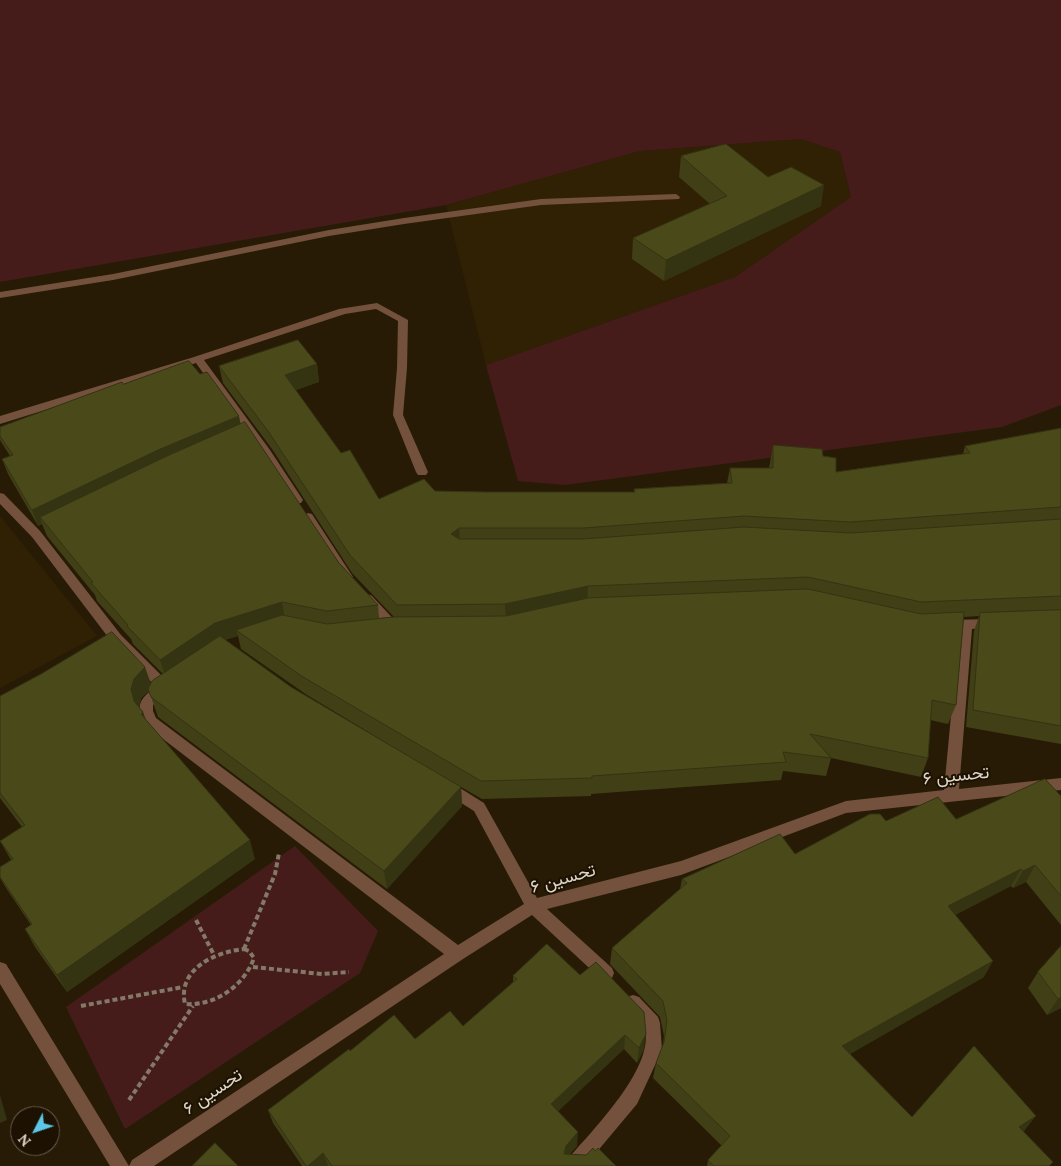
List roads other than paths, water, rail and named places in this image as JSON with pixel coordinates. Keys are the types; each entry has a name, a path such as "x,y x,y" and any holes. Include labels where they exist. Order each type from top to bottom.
{"street":[{"path":"0,295 113,277 404,220 541,202 676,196"},
{"path":"0,420 198,359 343,311 377,306 403,320 402,368 398,415 422,472"},
{"path":"198,359 247,435 356,587 399,629 376,631"},
{"path":"0,497 40,532 111,640 169,685 152,696 146,704 145,714 151,722 457,954"},
{"path":"932,625 1005,623"},
{"path":"951,796 966,624"},
{"path":"437,782 479,807 533,906 618,987 652,1023 654,1050 631,1098 573,1166"},
{"name":"تحسین ۶","path":"138,1166 457,954 533,906 680,868 846,808 1061,784"},
{"path":"1039,787 1050,800"},
{"path":"0,969 120,1166"}]}
